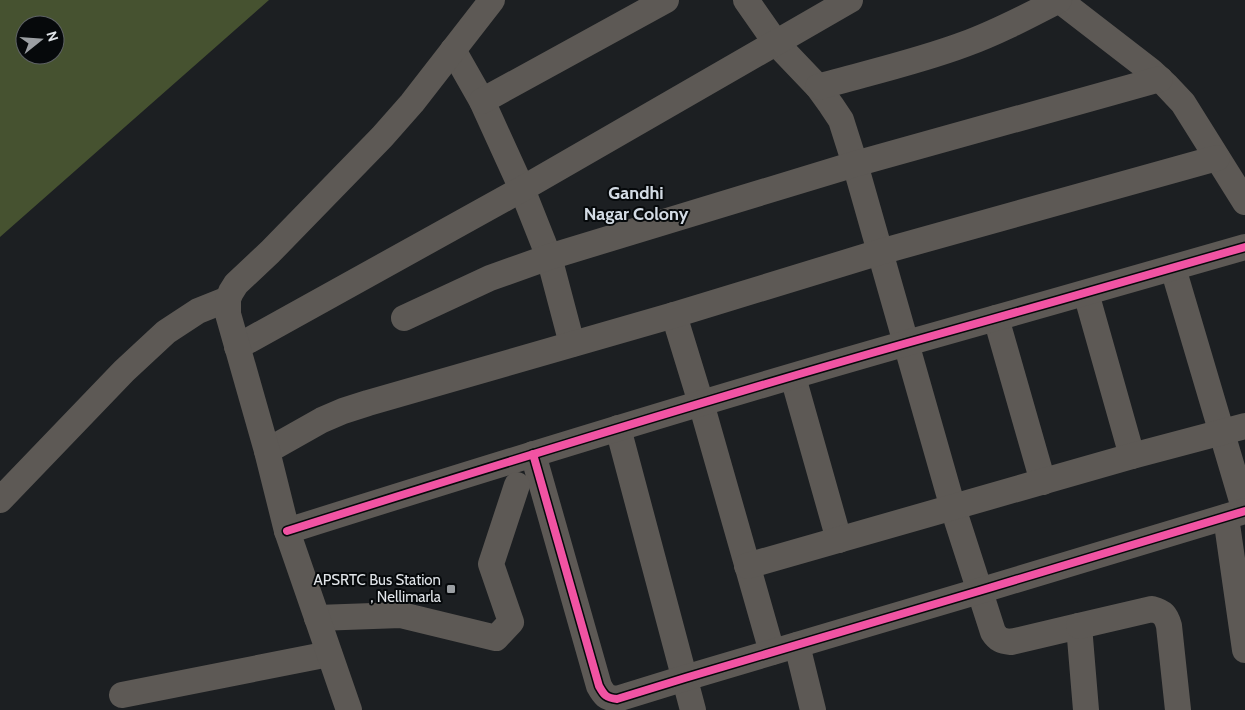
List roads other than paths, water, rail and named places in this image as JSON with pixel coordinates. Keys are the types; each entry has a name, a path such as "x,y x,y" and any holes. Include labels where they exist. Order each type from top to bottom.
{"street":[{"path":"349,710 287,531 267,451 228,314 228,299 230,292 236,284 270,252 382,137 412,103 492,0"},
{"path":"482,101 666,0"},
{"path":"746,0 776,43 818,87 841,120 856,164 953,508 993,632 1002,641 1011,642 1152,609 1161,611 1167,618 1169,626 1178,710"},
{"path":"237,347 522,189 850,0"},
{"path":"818,87 930,56 965,44 1005,27 1059,0 1160,80 1183,103 1245,202"},
{"path":"453,50 482,101 522,189 549,257 572,344"},
{"path":"404,318 490,278 549,257 856,164 1160,80"},
{"path":"267,451 322,420 368,403 674,315 880,252 1217,158"},
{"path":"287,531 701,403 1245,247"},
{"path":"1173,268 1233,430 1245,650"},
{"path":"1086,293 1132,456"},
{"path":"0,500 124,371 166,332 198,311 228,299"},
{"path":"674,315 772,652"},
{"path":"996,318 1043,482"},
{"path":"793,376 839,540"},
{"path":"618,428 693,710"},
{"path":"747,566 1132,456 1233,430"},
{"path":"533,454 597,676 604,694 610,699 617,700 1239,513"},
{"path":"317,618 402,615 496,638 511,622 491,564 517,485"},
{"path":"1080,626 1086,710"},
{"path":"798,645 813,710"},
{"path":"122,695 329,654"}],"place":[{"name":"APSRTC Bus Station , Nellimarla","path":"451,589"}],"district":[{"name":"Gandhi Nagar Colony","path":"636,203"}]}
